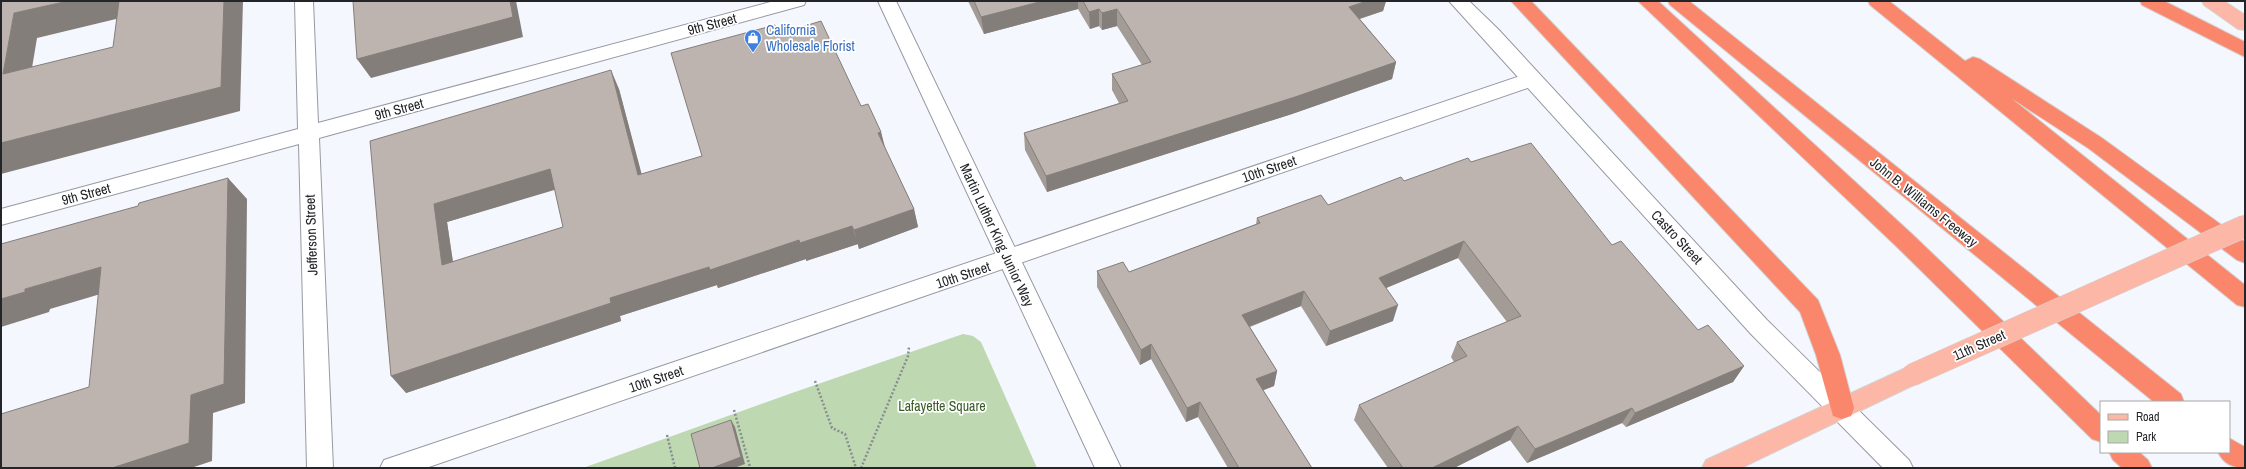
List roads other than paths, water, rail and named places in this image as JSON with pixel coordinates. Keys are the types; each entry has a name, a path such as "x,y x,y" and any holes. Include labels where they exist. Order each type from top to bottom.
{"highway":[{"path":"1520,1 1810,307 1828,355 1842,408"},
{"path":"1647,1 1904,240 2100,430"},
{"name":"John B. Williams Freeway","path":"1677,1 2171,401"},
{"path":"2149,1 2245,50"},
{"path":"1882,5 2023,95 2094,143 2245,254"},
{"path":"1882,5 2245,298"},
{"path":"2230,450 2245,462"},
{"path":"2123,453 2139,468"}],"main road":[{"path":"2211,1 2245,24"},
{"name":"11th Street","path":"1715,468 1912,375 2245,226"}],"street":[{"name":"Jefferson Street","path":"304,1 320,468"},
{"name":"9th Street","path":"1,217 797,1"},
{"name":"Martin Luther King Junior Way","path":"887,1 1108,468"},
{"name":"Castro Street","path":"1458,1 1532,79 1759,327 1842,408 1900,468"},
{"name":"10th Street","path":"393,468 1009,259 1532,79"}],"place":[{"name":"California Wholesale Florist","path":"753,53"}],"park label":[{"name":"Lafayette Square","path":"942,406"}]}
